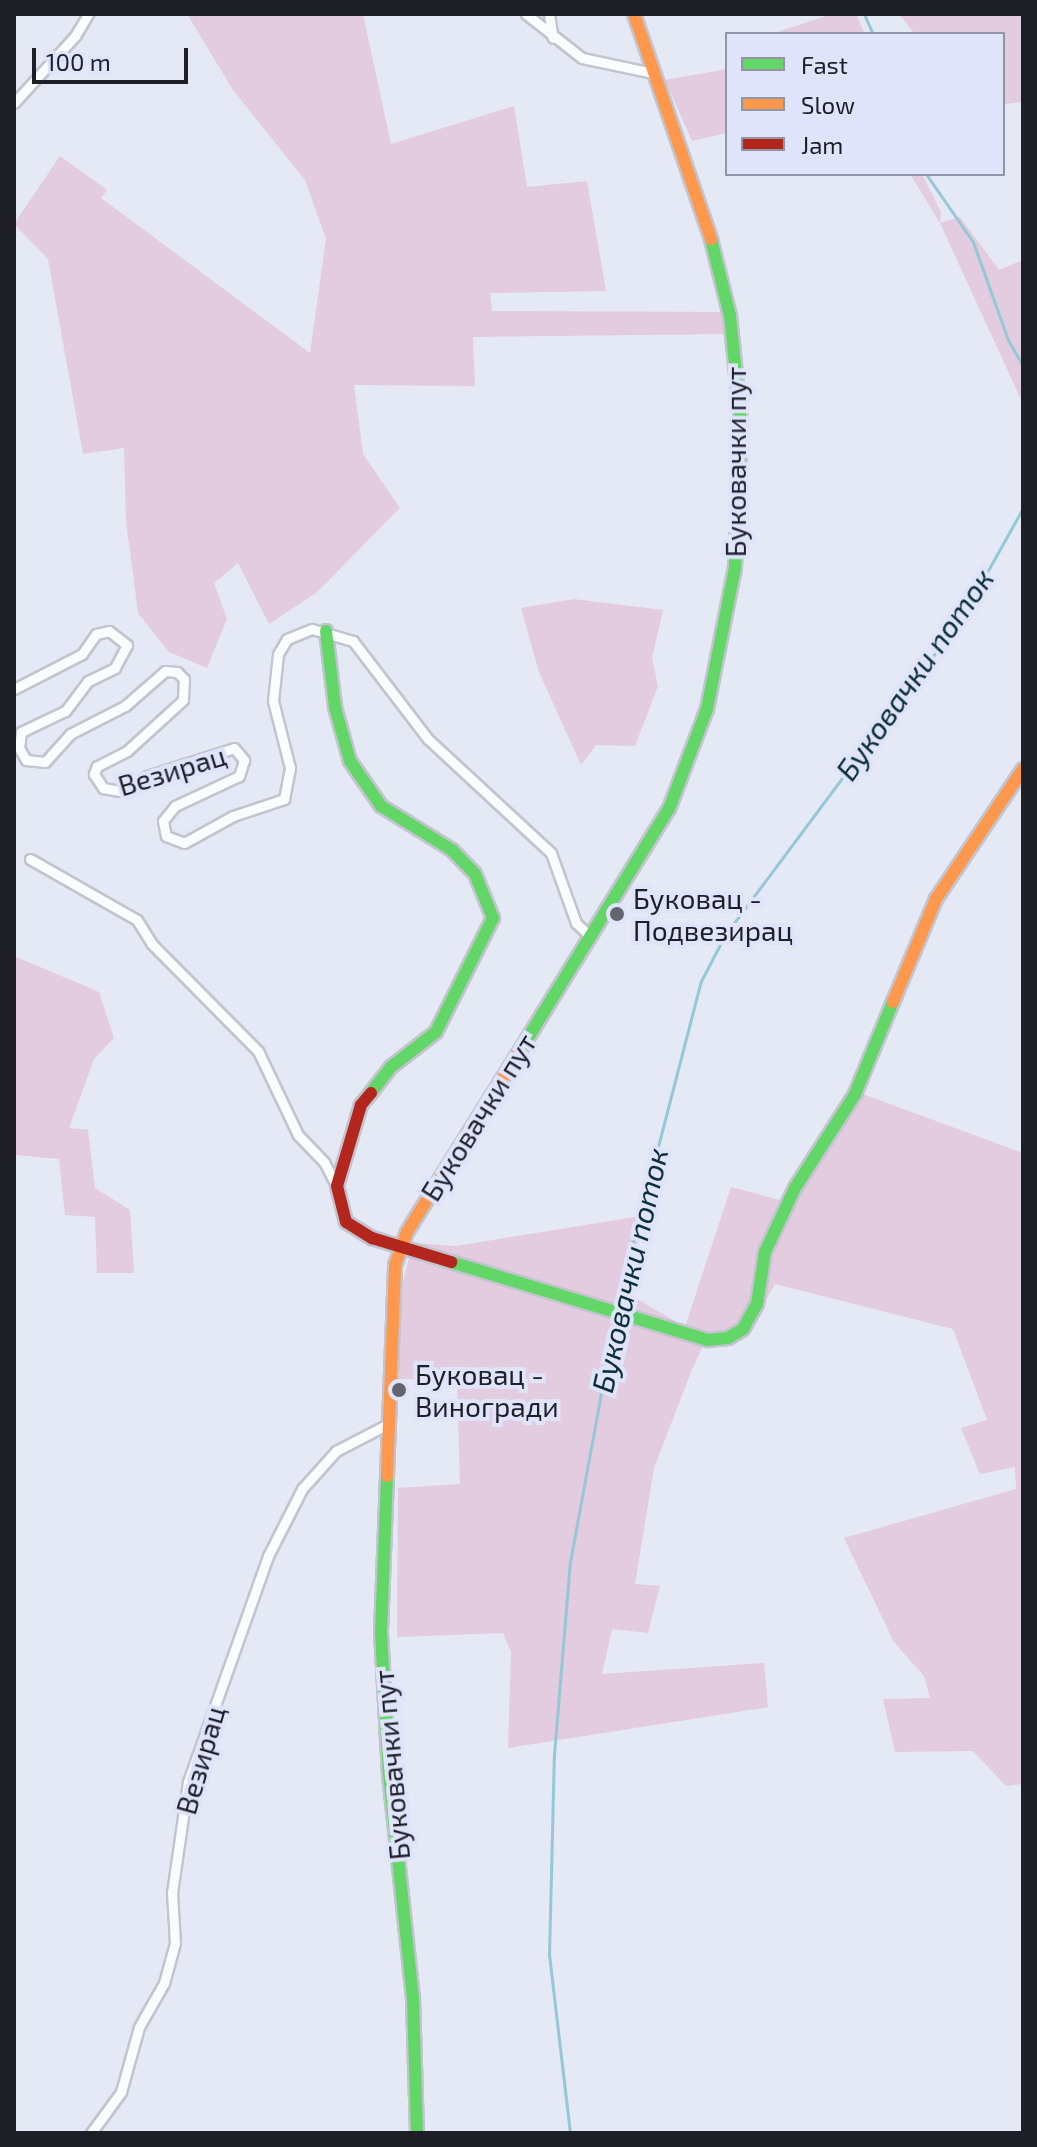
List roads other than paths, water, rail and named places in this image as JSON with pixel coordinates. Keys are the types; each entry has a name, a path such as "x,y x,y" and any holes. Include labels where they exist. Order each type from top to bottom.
{"street":[{"path":"14,103 75,36 88,14"},
{"path":"526,14 553,39 600,65 653,73"},
{"path":"549,14 553,39"},
{"name":"Буковачки пут","path":"417,2133 412,1982 384,1706 390,1301 399,1247 589,935 657,830 690,761 715,681 735,568 741,463 735,351 722,275 634,14"},
{"name":"Везирац","path":"14,689 82,654 96,634 109,631 127,645 115,668 88,681 65,711 21,732 19,748 26,760 45,762 70,734 125,706 165,671 177,672 184,679 183,700 127,751 97,766 94,774 103,788 120,791 147,776 234,748 244,760 239,776 175,806 163,821 166,836 184,843 233,816 284,799 290,768 273,701 278,654 287,639 300,633 326,631"},
{"path":"337,1186 361,1105 391,1067 436,1032 493,918 475,874 452,850 381,806 350,761 335,707 326,631 353,641 428,739 551,853 576,923 589,935"},
{"path":"30,859 137,920 152,944 258,1051 298,1135 324,1162 337,1186 346,1222 399,1247 708,1340 728,1338 743,1329 757,1304 765,1252 795,1188 835,1132 855,1094 936,899 1023,769"},
{"name":"Везирац","path":"91,2133 121,2092 139,2027 164,1983 175,1943 172,1893 188,1782 268,1556 302,1489 336,1451 386,1425"}],"waterway":[{"name":"Буковачки поток","path":"864,14 872,32"},
{"name":"Буковачки поток","path":"927,176 973,242 1008,340 1023,366"},
{"name":"Буковачки поток","path":"616,1309 701,981 725,935 962,617 1023,508"},
{"name":"Буковачки поток","path":"570,2133 549,1955 554,1755 570,1562 615,1316"}],"place":[{"name":"Буковац - Подвезирац","path":"617,914"},
{"name":"Буковац - Виногради","path":"399,1390"}]}
